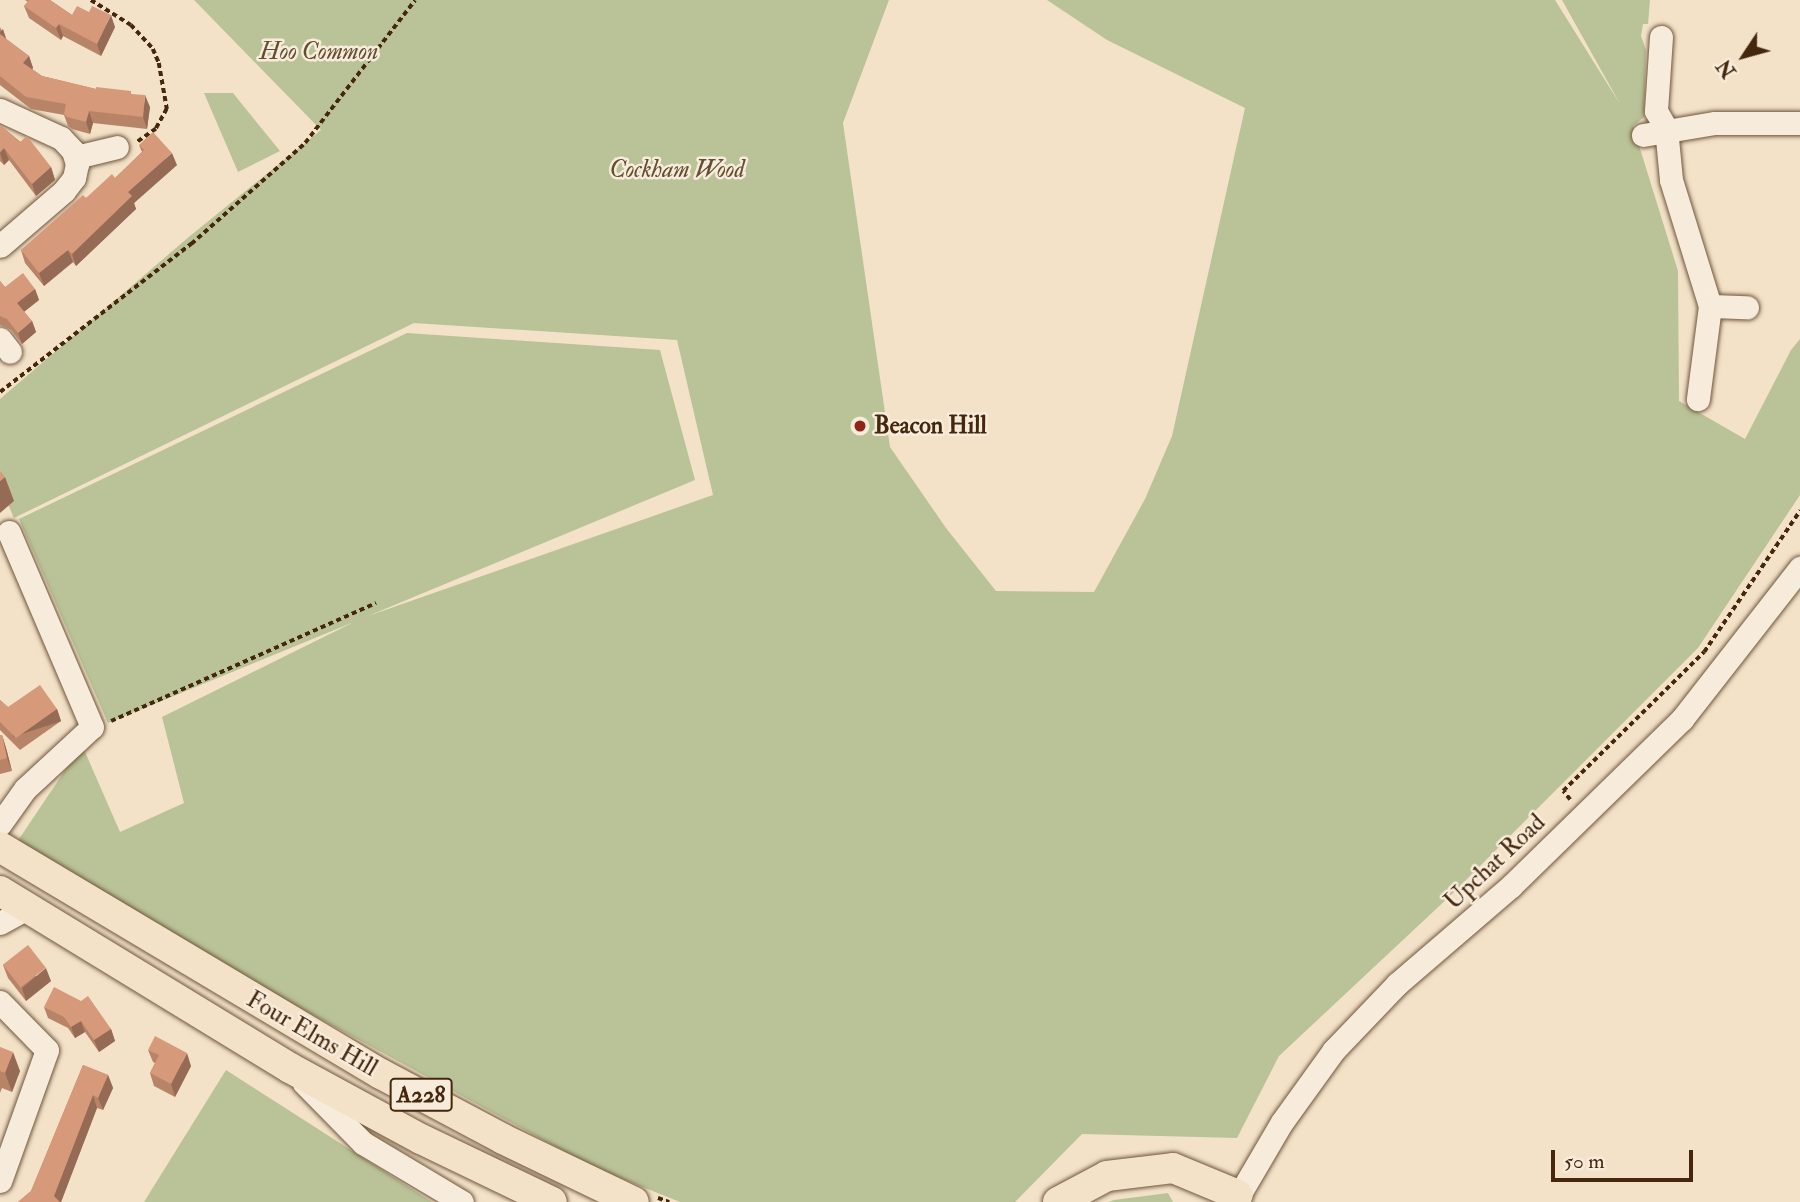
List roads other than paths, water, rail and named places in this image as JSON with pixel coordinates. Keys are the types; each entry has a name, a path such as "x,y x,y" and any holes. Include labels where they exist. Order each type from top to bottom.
{"main road":[{"name":"Four Elms Hill","path":"0,847 381,1074 503,1139 634,1202"},
{"name":"A228","path":"0,891 27,908"},
{"name":"Four Elms Hill","path":"27,908 290,1068 421,1139 552,1202"},
{"path":"1058,1202 1107,1176 1173,1168 1237,1198"}],"street":[{"path":"1661,37 1656,111 1666,128 1671,180 1710,306 1698,399"},
{"path":"0,110 25,124 61,138 76,157 76,171 68,186 0,246"},
{"path":"1643,135 1666,128 1715,122 1800,123"},
{"path":"76,157 117,147"},
{"path":"1710,306 1747,307"},
{"path":"0,824 25,789 92,727 9,532"},
{"name":"Upchat Road","path":"1237,1198 1282,1122 1334,1050 1397,984 1511,886 1682,719 1800,568"},
{"path":"0,923 27,908"},
{"path":"0,1002 47,1050 0,1181"},
{"path":"290,1068 363,1143 462,1202"}],"place":[{"name":"Beacon Hill","path":"860,426"}],"park label":[{"name":"Hoo Common","path":"319,52"},
{"name":"Cockham Wood","path":"677,170"}]}
